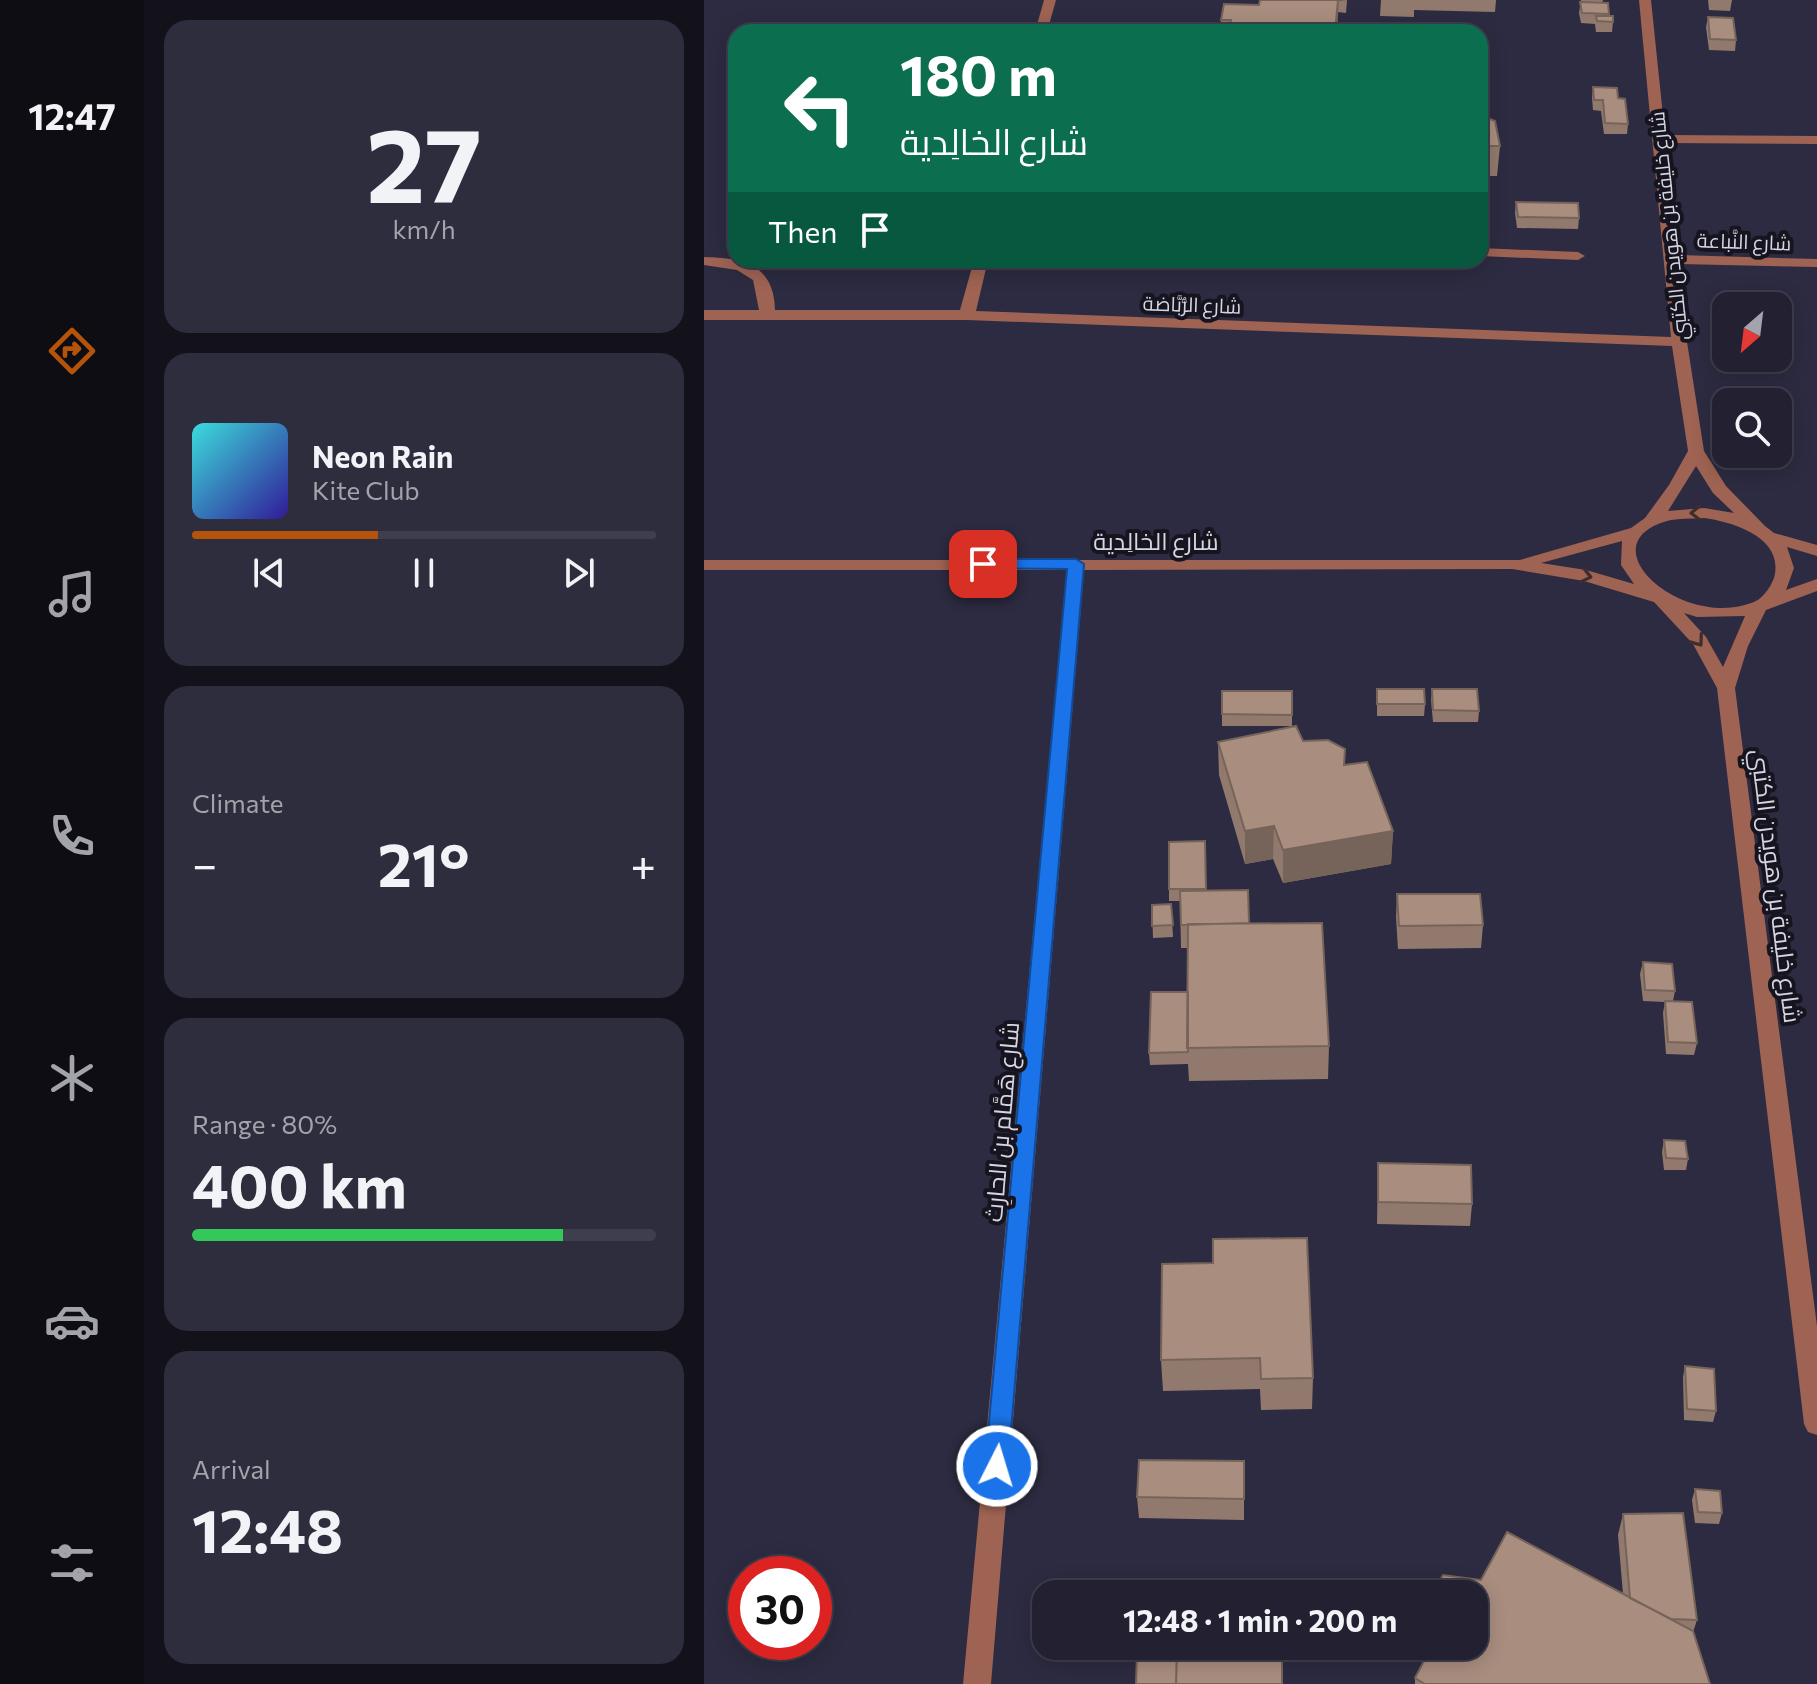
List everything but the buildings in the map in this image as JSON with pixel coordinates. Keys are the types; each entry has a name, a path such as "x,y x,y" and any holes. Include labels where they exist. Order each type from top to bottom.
{"street":[{"path":"1043,24 1050,0"},
{"name":"شارع خليفة بن هويدن الكتبي","path":"1645,0 1679,342 1696,451 1719,489 1757,526"},
{"path":"1659,139 1817,140"},
{"path":"1488,252 1578,256"},
{"name":"شارع النَّباعة","path":"1670,259 1817,263"},
{"path":"704,261 728,265"},
{"path":"746,268 762,278 769,292 767,314"},
{"path":"967,315 979,268"},
{"name":"شارع الرُّبَّاضة","path":"704,315 967,315 1679,342"},
{"path":"1652,521 1677,486 1696,451"},
{"path":"1763,604 1784,589 1790,572 1787,554 1774,538 1757,526 1714,513 1681,513 1652,521 1636,532 1628,544 1626,558 1630,572 1660,598 1685,608 1736,612 1763,604 1817,585"},
{"name":"شارع الخالِدية","path":"1512,564 1577,550 1636,532"},
{"path":"1774,538 1817,551"},
{"name":"شارع هَمَّام بن الحارِث","path":"977,1684 1076,564"},
{"name":"شارع الخالِدية","path":"704,565 1512,564 1586,576 1660,598"},
{"name":"شارع خليفة بن هويدن الكتبي","path":"1660,598 1700,641 1726,688 1816,1411"},
{"name":"شارع خليفة بن هويدن الكتبي","path":"1726,688 1739,646 1763,604"}],"route":[{"path":"983,564 1076,564 997,1466"}]}
